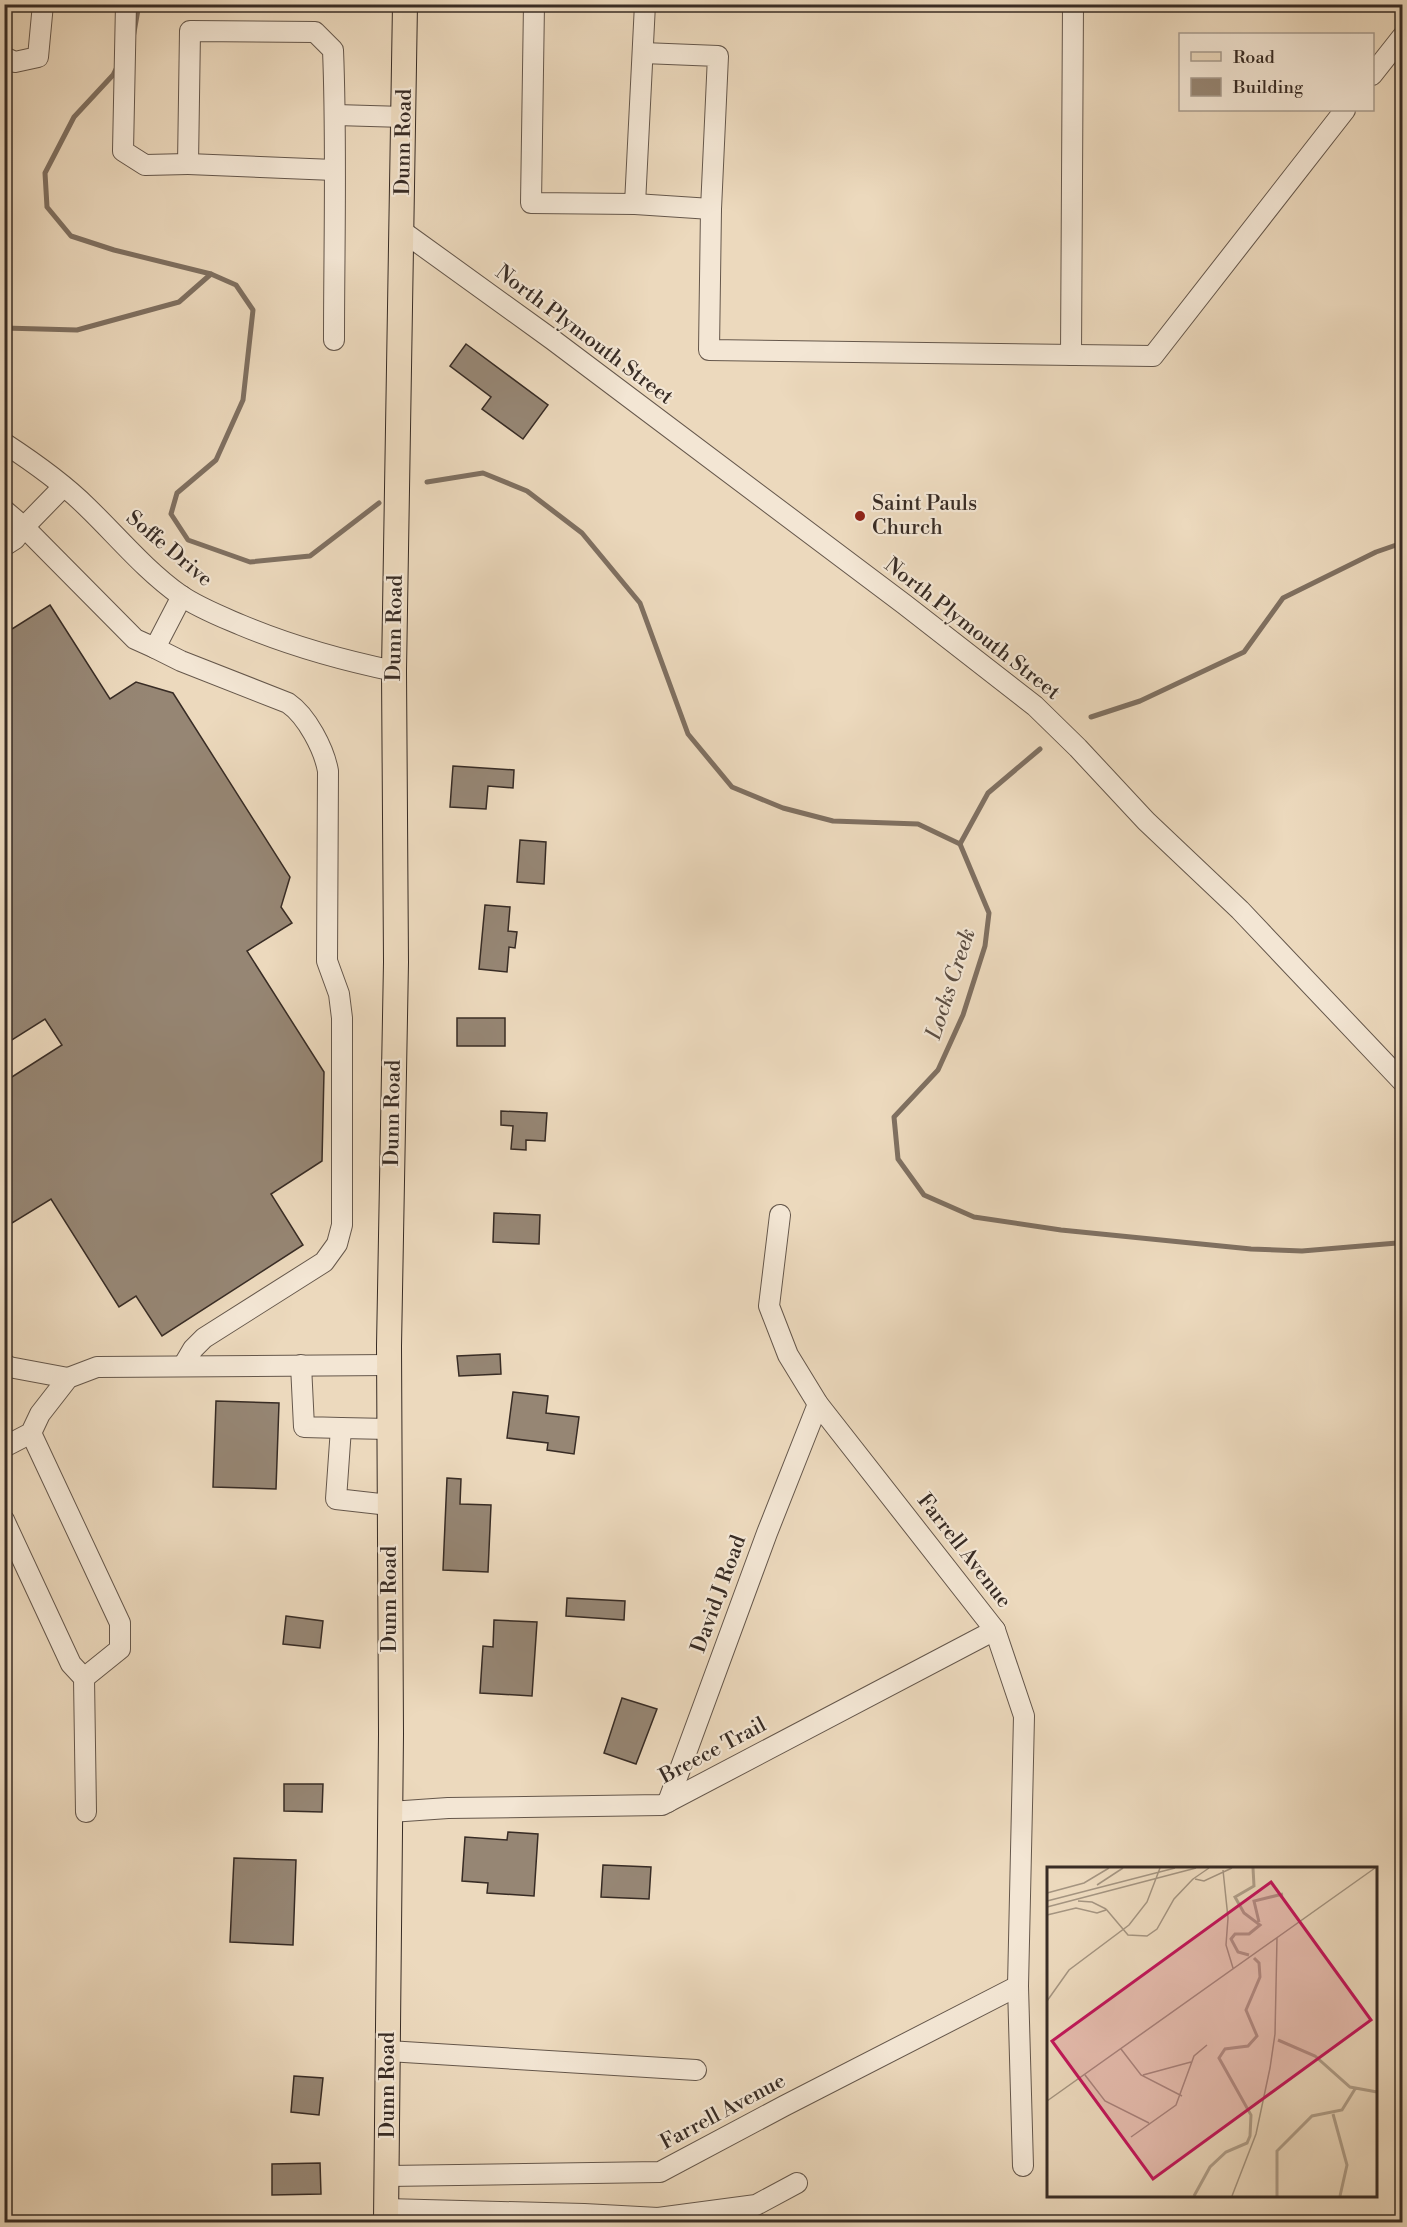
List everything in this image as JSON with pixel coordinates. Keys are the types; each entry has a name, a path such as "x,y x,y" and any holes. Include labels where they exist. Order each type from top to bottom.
{"main road":[{"name":"Dunn Road","path":"386,2216 390,1812 388,1365 396,962 394,671 405,4"}],"street":[{"path":"4,57 15,62 38,57 43,4"},
{"path":"126,4 123,151 145,165 188,164 334,170"},
{"path":"534,4 531,203 635,204 711,208"},
{"path":"635,204 645,4"},
{"path":"1071,355 1073,4"},
{"path":"188,164 190,32 315,32 333,50 336,115 334,340"},
{"path":"1374,72 1402,37"},
{"path":"643,53 718,56 711,208 709,350 1153,356 1345,111"},
{"path":"336,115 404,117"},
{"name":"North Plymouth Street","path":"402,231 553,340 904,604 1035,706 1146,821 1240,910 1402,1081"},
{"name":"Soffe Drive","path":"4,443 30,460 87,506 130,551 182,596 204,610 272,638 339,659 394,671"},
{"path":"4,546 15,539 63,487"},
{"path":"4,510 24,527 135,639 181,661 296,708 323,750 328,771 327,961 339,994 342,1018 342,1225 338,1244 324,1262 204,1338 193,1349 183,1366"},
{"path":"155,648 182,596"},
{"name":"Farrell Avenue","path":"780,1215 769,1306 788,1355 818,1404 995,1630 1024,1716 1018,1986 1023,2166"},
{"path":"4,1363 9,1367 68,1378"},
{"path":"301,1365 304,1427 389,1429"},
{"path":"4,1447 31,1433 39,1414 68,1378 97,1367 388,1365"},
{"name":"David J Road","path":"668,1802 767,1533 818,1404"},
{"path":"341,1428 336,1499 389,1504"},
{"path":"31,1433 120,1623 120,1649 84,1678"},
{"path":"4,1520 71,1664 84,1678 86,1812"},
{"name":"Breece Trail","path":"390,1812 459,1808 662,1805 995,1630"},
{"name":"Farrell Avenue","path":"387,2176 660,2172 1018,1986"},
{"path":"388,2051 696,2070"},
{"path":"386,2216 435,2208 584,2214 658,2220 758,2214 797,2183"}],"building":[{"path":"466,344 548,405 523,439 482,409 491,397 450,366"},
{"path":"50,605 110,699 136,682 173,693 290,877 281,907 292,923 247,951 324,1072 322,1161 271,1194 303,1245 162,1336 136,1296 119,1307 51,1199 4,1228 4,1082 62,1045 45,1019 4,1045 4,634"},
{"path":"453,766 514,770 513,788 488,786 486,809 450,807"},
{"path":"520,840 546,842 544,884 517,882"},
{"path":"485,905 510,907 508,931 517,932 515,948 509,947 507,972 479,969"},
{"path":"457,1018 505,1018 505,1046 457,1046"},
{"path":"501,1111 547,1113 545,1141 526,1140 526,1150 511,1149 513,1126 501,1125"},
{"path":"494,1213 540,1215 539,1244 493,1242"},
{"path":"500,1354 501,1374 459,1376 457,1356"},
{"path":"513,1392 548,1396 546,1413 579,1417 574,1454 547,1450 548,1443 507,1438"},
{"path":"216,1401 279,1403 276,1489 213,1487"},
{"path":"447,1478 461,1479 460,1504 491,1505 488,1572 443,1570"},
{"path":"567,1598 625,1601 624,1620 566,1616"},
{"path":"286,1616 323,1621 320,1648 283,1644"},
{"path":"494,1620 537,1622 532,1696 480,1693 483,1646 493,1647"},
{"path":"622,1698 657,1709 636,1764 604,1753"},
{"path":"284,1784 323,1784 322,1812 284,1811"},
{"path":"508,1832 538,1834 534,1896 487,1893 488,1883 462,1881 465,1837 507,1840"},
{"path":"234,1858 296,1860 293,1945 230,1942"},
{"path":"603,1865 651,1867 649,1899 601,1897"},
{"path":"294,2076 323,2078 319,2115 291,2112"},
{"path":"320,2163 321,2194 272,2195 272,2164"}],"waterway":[{"path":"133,38 139,4"},
{"path":"118,65 113,75 74,117 45,173 47,207 71,236 114,250 211,274"},
{"name":"Locks Creek","path":"4,328 77,330 179,302 211,274 236,285 253,310 243,400 216,460 177,493 171,514 188,540 250,562 310,556 379,503"},
{"name":"Locks Creek","path":"427,482 483,473 527,491 582,533 640,603 688,734 732,787 783,808 833,821 918,824 960,844 989,913 985,946 963,1015 938,1070 894,1117 898,1159 924,1195 974,1217 1061,1230 1251,1249 1302,1251 1397,1243 1402,1245"},
{"path":"1091,717 1140,701 1244,652 1283,598 1376,552 1402,543"},
{"path":"960,844 988,793 1040,749"}],"place":[{"name":"Saint Pauls Church","path":"860,516"}]}
